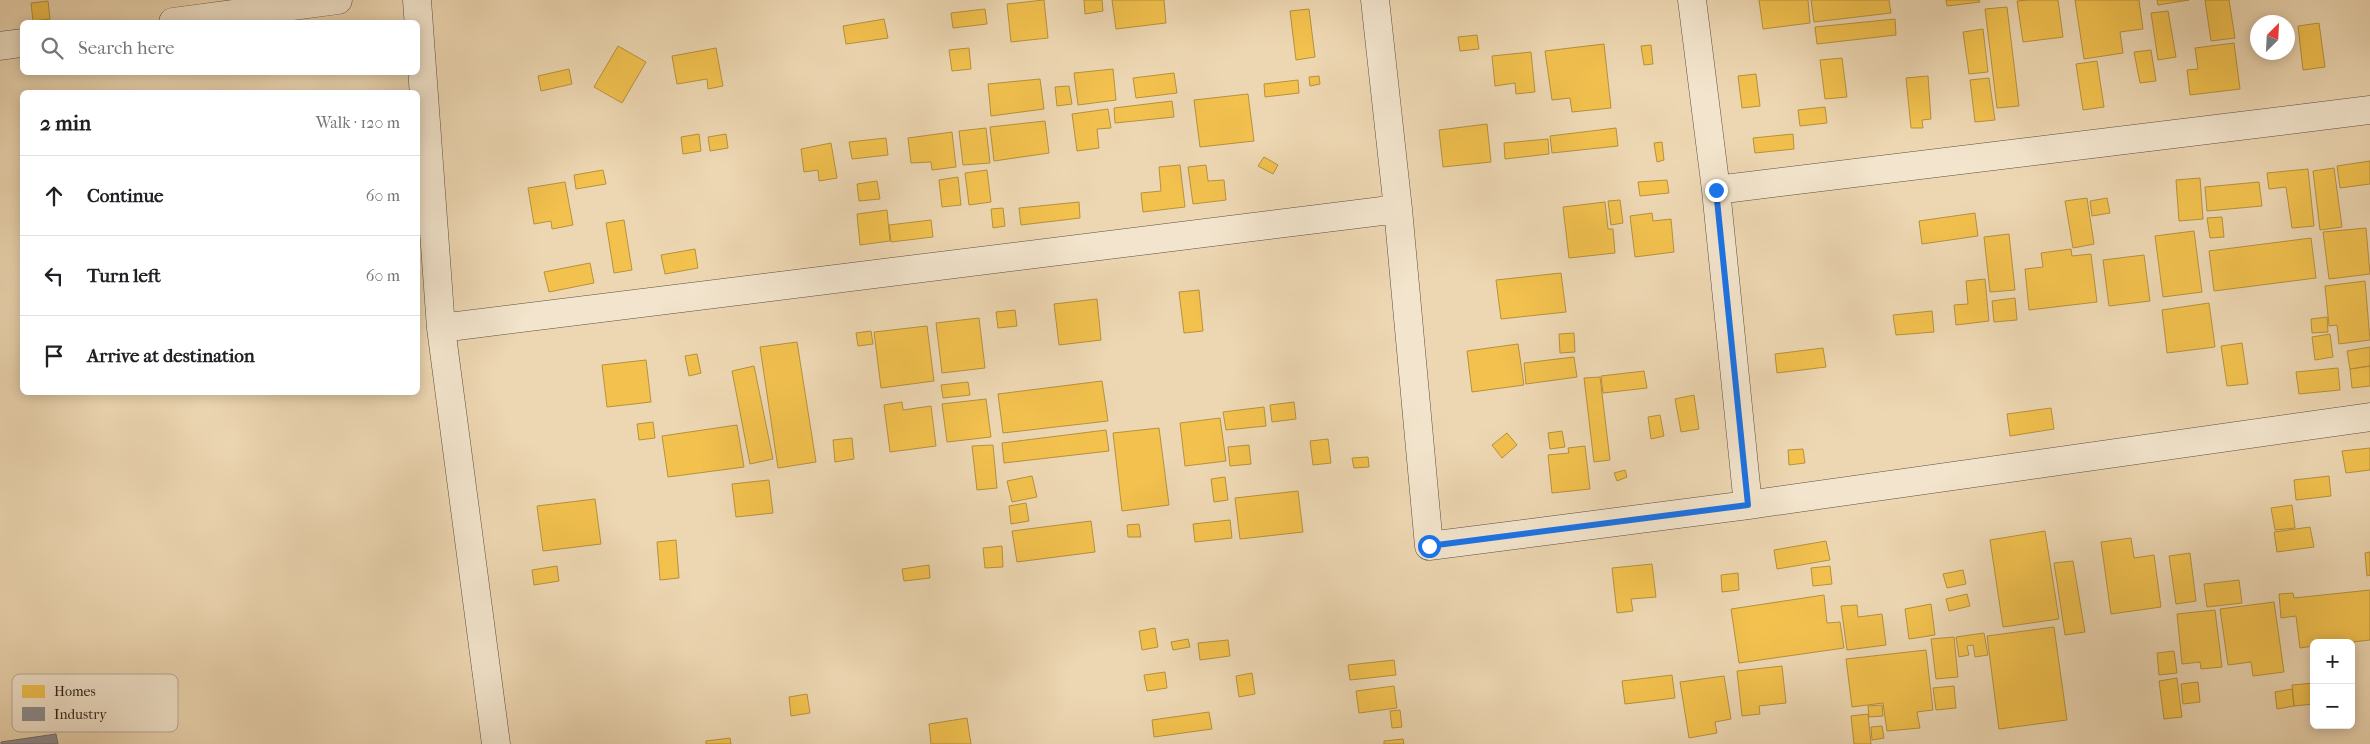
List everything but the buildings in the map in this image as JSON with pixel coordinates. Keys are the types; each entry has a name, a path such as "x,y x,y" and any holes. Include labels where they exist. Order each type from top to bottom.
{"street":[{"path":"188,20 338,0"},
{"path":"416,0 418,20"},
{"path":"1375,0 1398,209 1429,546 1748,505 2370,417"},
{"path":"1692,0 1716,190 1748,505"},
{"path":"0,46 20,43"},
{"path":"420,52 441,328 496,744"},
{"path":"1716,190 2370,110"},
{"path":"441,328 1398,209"}],"route":[{"path":"1429,546 1748,505 1716,190"}]}
